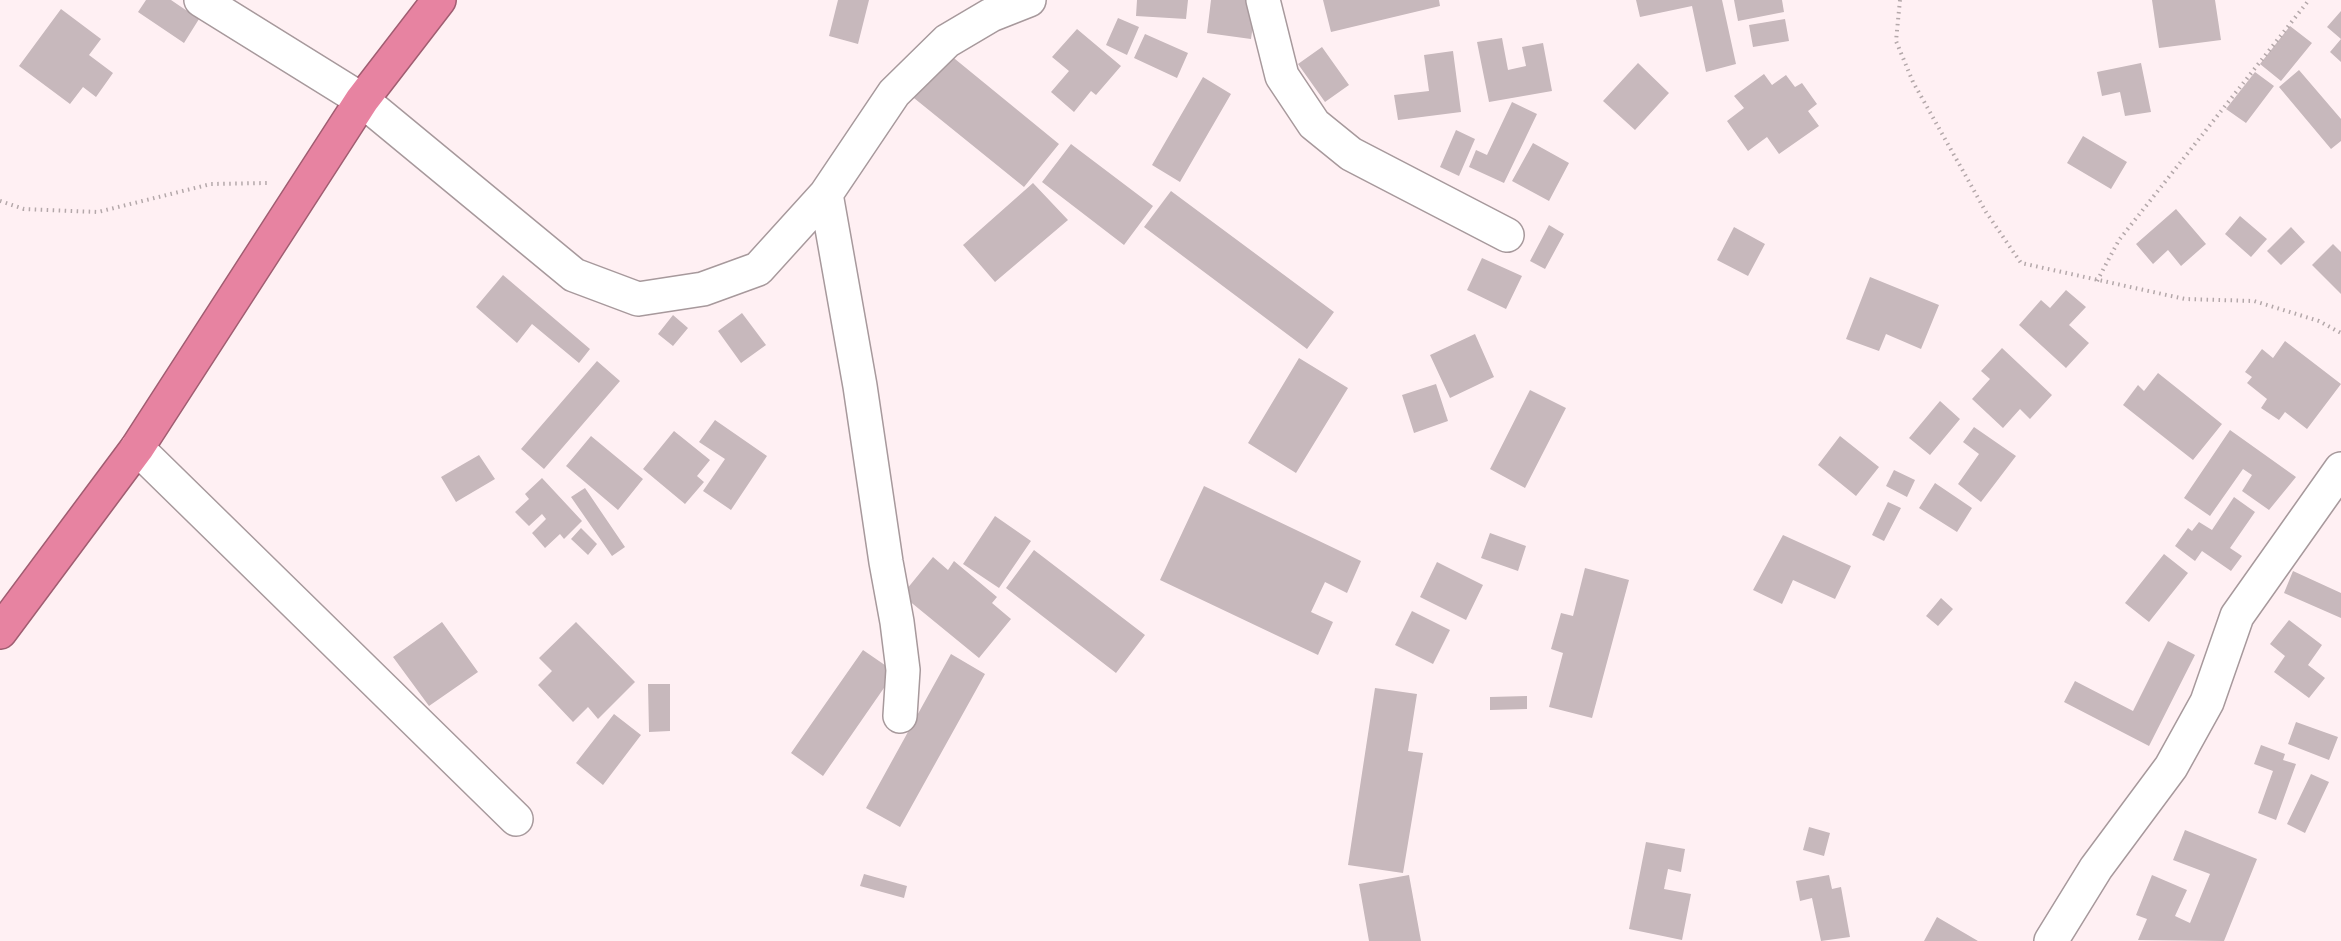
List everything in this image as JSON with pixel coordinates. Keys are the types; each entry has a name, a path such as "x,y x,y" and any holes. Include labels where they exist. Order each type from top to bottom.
{"highway":[{"path":"0,632 137,448 362,100 439,0"}],"street":[{"path":"201,0 362,100 574,275 638,299 703,289 758,269 826,194 894,93 947,41 991,15 1029,0"},
{"path":"1263,0 1282,76 1314,124 1351,154 1506,235"},
{"path":"826,194 860,386 897,622 903,670 900,716"},
{"path":"137,448 516,819"},
{"path":"2051,941 2096,868 2171,767 2207,702 2237,616 2341,469"}],"path":[{"path":"1900,0 1896,41 1913,82 1986,212 2021,263 2185,299 2254,301 2319,321 2341,333"},
{"path":"2097,281 2119,240 2309,0"},
{"path":"0,201 24,209 98,212 212,184 309,181"}],"building":[{"path":"146,0 171,0 199,19 184,43 138,12"},
{"path":"838,0 869,0 858,44 829,36"},
{"path":"1137,0 1188,0 1186,19 1136,16"},
{"path":"1211,0 1249,0 1248,10 1255,11 1251,39 1207,33"},
{"path":"1323,0 1439,0 1440,6 1331,32"},
{"path":"1636,0 1722,0 1736,64 1706,72 1692,6 1640,17"},
{"path":"1734,0 1782,0 1784,12 1738,21"},
{"path":"2152,0 2215,0 2221,40 2159,48"},
{"path":"61,9 101,39 89,55 113,73 96,97 83,87 70,104 19,66"},
{"path":"2341,11 2341,39 2327,27"},
{"path":"1118,18 1139,27 1127,55 1106,45"},
{"path":"1785,19 1789,41 1753,47 1749,25"},
{"path":"2290,26 2312,43 2281,81 2260,64"},
{"path":"1077,29 1121,66 1096,95 1091,91 1074,112 1051,92 1069,71 1052,57"},
{"path":"1145,34 1188,53 1177,78 1134,58"},
{"path":"1502,38 1508,70 1526,66 1522,47 1543,43 1552,91 1489,102 1477,42"},
{"path":"2341,39 2341,62 2330,52"},
{"path":"1322,47 1349,85 1325,102 1298,64"},
{"path":"944,50 1059,144 1024,187 909,94"},
{"path":"1453,51 1461,112 1398,120 1394,95 1429,91 1424,55"},
{"path":"1638,63 1669,93 1635,130 1603,101"},
{"path":"2141,63 2151,112 2125,116 2120,92 2102,96 2097,72"},
{"path":"2299,70 2341,119 2341,141 2331,149 2279,87"},
{"path":"2255,72 2274,86 2246,123 2226,109"},
{"path":"1764,74 1772,85 1786,75 1795,87 1802,83 1817,104 1808,111 1819,126 1779,154 1767,137 1748,151 1727,121 1744,108 1734,96"},
{"path":"1203,77 1231,94 1180,182 1152,165"},
{"path":"1512,102 1537,114 1504,183 1469,167 1476,150 1487,155"},
{"path":"1456,130 1475,139 1459,176 1440,167"},
{"path":"2083,136 2127,162 2111,189 2067,163"},
{"path":"1533,143 1569,163 1549,201 1512,181"},
{"path":"1071,144 1153,206 1124,245 1042,182"},
{"path":"1033,183 1068,220 995,282 963,245"},
{"path":"1171,191 1334,312 1307,349 1144,227"},
{"path":"2176,209 2206,244 2181,266 2168,250 2153,264 2136,244"},
{"path":"2240,216 2267,239 2251,257 2225,234"},
{"path":"1549,225 1564,234 1545,269 1530,261"},
{"path":"1734,227 1765,244 1748,276 1717,260"},
{"path":"2291,227 2305,242 2281,265 2267,251"},
{"path":"2333,244 2341,252 2341,294 2312,265"},
{"path":"1482,258 1522,276 1506,309 1467,290"},
{"path":"503,275 590,349 579,363 532,324 517,343 476,307"},
{"path":"1870,277 1939,305 1921,349 1886,334 1879,351 1846,339"},
{"path":"2066,290 2086,307 2069,325 2089,343 2066,368 2019,325 2041,300 2050,308"},
{"path":"742,313 766,345 741,363 718,331"},
{"path":"673,315 688,328 673,346 658,334"},
{"path":"1475,334 1494,377 1450,398 1430,355"},
{"path":"2285,341 2341,384 2307,429 2285,412 2279,420 2261,408 2267,399 2247,383 2252,377 2245,372 2262,349 2273,358"},
{"path":"2002,348 2052,395 2030,419 2020,409 2003,428 1972,399 1990,379 1981,371"},
{"path":"1299,358 1348,388 1296,473 1248,443"},
{"path":"597,361 620,381 544,469 521,449"},
{"path":"2158,373 2222,424 2193,460 2123,405 2138,385 2144,391"},
{"path":"1436,384 1448,421 1414,433 1402,395"},
{"path":"1530,390 1566,408 1525,488 1490,469"},
{"path":"1940,401 1960,419 1930,455 1909,438"},
{"path":"715,420 767,456 731,510 703,491 725,459 699,442"},
{"path":"1974,427 2016,456 1981,502 1958,484 1979,454 1963,442"},
{"path":"2230,430 2296,477 2269,510 2242,491 2252,475 2243,469 2210,516 2184,498"},
{"path":"674,431 710,460 697,476 704,482 685,504 643,469"},
{"path":"591,436 643,479 618,510 566,466"},
{"path":"1840,436 1879,467 1856,496 1818,465"},
{"path":"479,455 495,479 456,502 441,477"},
{"path":"1894,470 1915,480 1907,497 1886,486"},
{"path":"542,478 582,521 564,539 560,534 545,548 532,533 546,519 542,514 529,526 515,512 529,499 525,494"},
{"path":"1935,483 1972,508 1957,532 1919,508"},
{"path":"1204,486 1361,561 1347,593 1325,582 1311,612 1333,622 1318,655 1160,580"},
{"path":"585,488 625,547 612,556 571,497"},
{"path":"2234,497 2255,512 2230,548 2242,556 2231,571 2202,551 2195,561 2175,546 2188,528 2192,531 2199,522 2212,530"},
{"path":"1888,502 1901,508 1884,541 1872,535"},
{"path":"995,516 1031,541 999,588 963,564"},
{"path":"581,528 597,544 588,555 571,539"},
{"path":"1490,533 1526,546 1518,571 1481,558"},
{"path":"1783,535 1851,566 1835,599 1793,580 1782,604 1753,590"},
{"path":"1034,550 1145,635 1116,673 1006,588"},
{"path":"2164,554 2188,573 2149,622 2125,603"},
{"path":"933,557 948,570 954,561 997,597 992,603 1011,619 979,658 902,595"},
{"path":"1437,562 1483,585 1466,620 1420,597"},
{"path":"1585,568 1629,580 1592,718 1549,707 1563,653 1551,649 1561,613 1573,616"},
{"path":"2293,571 2341,593 2341,618 2284,593"},
{"path":"1941,598 1953,609 1938,626 1926,616"},
{"path":"1412,611 1450,630 1433,664 1395,645"},
{"path":"2289,620 2322,645 2308,665 2325,678 2309,698 2274,672 2285,656 2270,644"},
{"path":"442,622 478,672 429,706 393,657"},
{"path":"576,622 635,682 598,719 588,707 573,722 538,685 552,671 539,658"},
{"path":"2168,641 2195,655 2149,746 2064,702 2075,681 2133,711"},
{"path":"863,650 895,672 823,776 791,753"},
{"path":"951,654 985,674 900,827 866,808"},
{"path":"648,684 670,684 670,731 649,732"},
{"path":"1375,688 1417,694 1408,751 1423,753 1403,873 1348,865"},
{"path":"1527,696 1527,709 1490,710 1490,697"},
{"path":"614,714 641,735 603,785 576,763"},
{"path":"2296,722 2338,737 2329,760 2288,744"},
{"path":"2261,745 2285,754 2283,760 2296,764 2276,820 2258,813 2273,771 2254,764"},
{"path":"2311,774 2329,782 2305,833 2287,824"},
{"path":"1809,827 1830,833 1824,856 1803,850"},
{"path":"2185,830 2257,859 2224,941 2138,940 2147,919 2136,915 2152,875 2187,890 2175,916 2190,923 2210,874 2173,860"},
{"path":"1646,842 1685,849 1681,872 1668,869 1664,889 1691,894 1682,940 1629,929"},
{"path":"864,874 907,886 904,898 860,886"},
{"path":"1409,875 1421,941 1369,941 1359,884"},
{"path":"1829,875 1832,889 1841,887 1850,937 1821,941 1812,898 1800,901 1796,881"},
{"path":"1937,917 1978,941 1924,941"}]}
